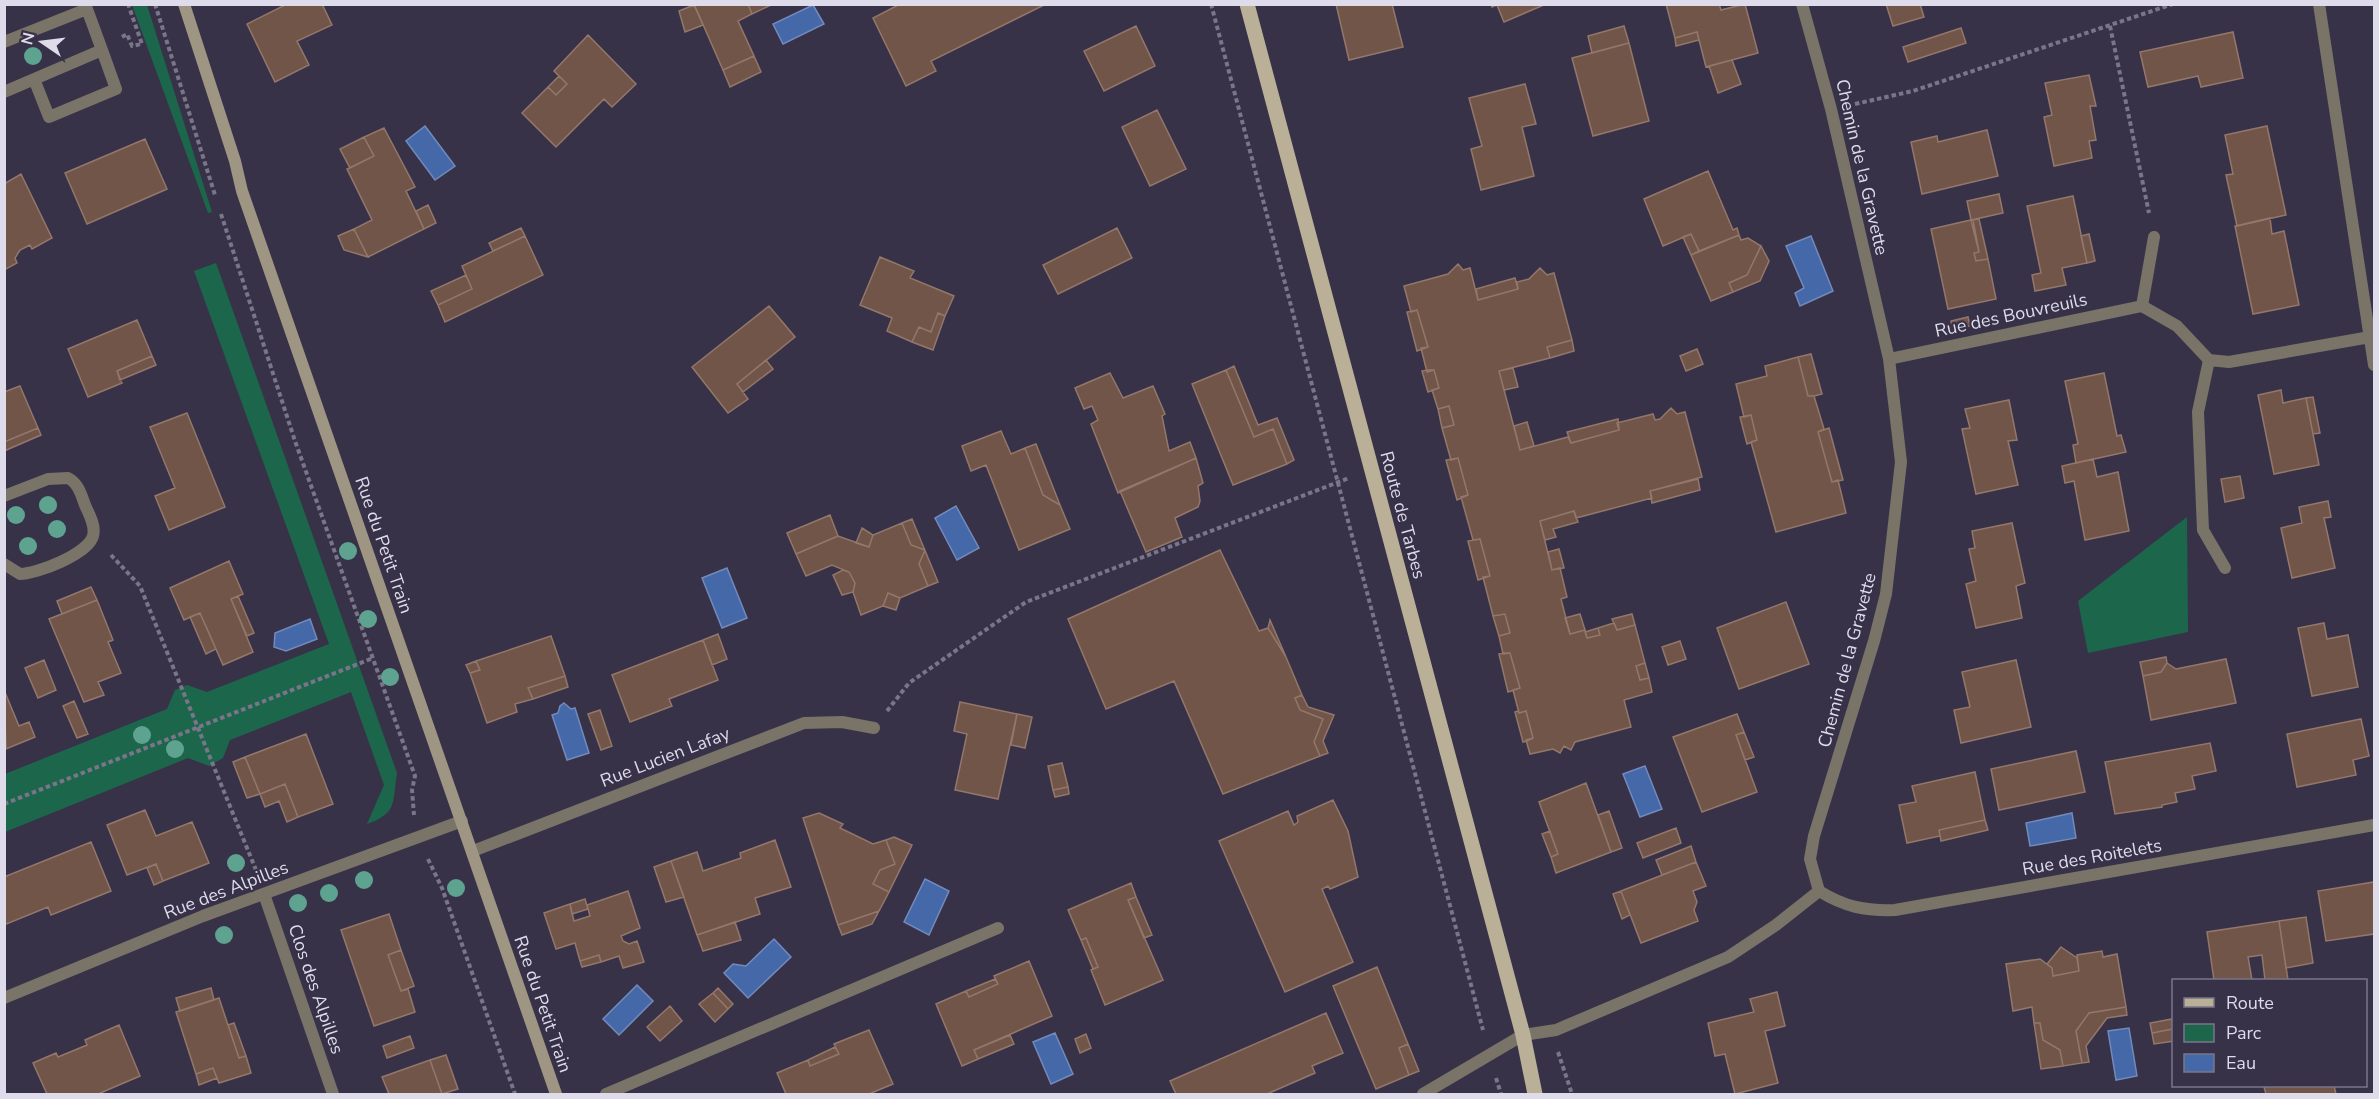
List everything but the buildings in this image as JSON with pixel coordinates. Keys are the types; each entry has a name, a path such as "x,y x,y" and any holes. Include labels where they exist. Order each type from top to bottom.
{"main road":[{"name":"Route de Tarbes","path":"1247,4 1523,1035 1543,1095"},
{"name":"Route de Tarbes","path":"1523,1035 1535,1095"}],"street":[{"name":"Rue du Petit Train","path":"184,4 235,161 242,192 556,1095"},
{"name":"Chemin de la Gravette","path":"1802,4 1831,110 1888,359 1901,462 1893,553 1874,641 1814,836 1810,860 1819,891"},
{"path":"2319,4 2374,365"},
{"path":"4,42 87,9 116,89 49,117 34,79"},
{"path":"4,92 102,50"},
{"path":"2154,237 2142,306 2177,326 2209,360 2229,362 2370,336"},
{"name":"Rue des Bouvreuils","path":"1888,359 2142,306"},
{"path":"2209,360 2198,412 2203,530 2225,568"},
{"path":"4,496 52,478 63,477 72,480 92,523 92,539 80,552 36,571 20,574 4,564"},
{"name":"Rue Lucien Lafay","path":"473,851 804,723 842,722 874,728"},
{"name":"Rue des Alpilles","path":"4,998 203,916 421,834 462,821"},
{"name":"Rue des Roitelets","path":"1819,891 1849,907 1869,911 1895,910 2374,825"},
{"path":"1423,1095 1523,1035 1556,1030 1728,957 1776,925 1819,891"},
{"name":"Clos des Alpilles","path":"264,894 333,1095"},
{"path":"606,1095 998,928"}],"path":[{"path":"128,4 141,44"},
{"path":"155,4 296,441 415,776 412,809 429,862 442,888 515,1095"},
{"path":"1211,4 1336,483 1501,1095"},
{"path":"1831,110 1913,91 2173,4"},
{"path":"2110,26 2154,237"},
{"path":"874,728 909,683 1026,602 1371,469"},
{"path":"92,539 119,562 140,586 264,894"},
{"path":"4,804 373,658"},
{"path":"1556,1030 1558,1052 1572,1095"}],"green space":[{"path":"132,5 147,5 212,212 208,213"},
{"path":"216,263 397,773 392,806 384,816 367,824 384,785 351,692 230,740 223,758 209,766 188,758 5,832 5,774 167,709 175,690 187,685 207,692 329,644 194,271"},
{"path":"2187,517 2188,632 2088,653 2078,601"}],"water":[{"path":"813,5 824,24 783,44 773,24"},
{"path":"425,126 455,166 435,180 406,141"},
{"path":"1811,236 1833,291 1800,306 1795,293 1804,288 1786,246"},
{"path":"956,506 979,548 957,560 935,518"},
{"path":"727,568 747,618 722,628 702,578"},
{"path":"310,619 317,639 286,651 274,647 275,633"},
{"path":"564,703 571,709 575,708 589,753 567,760 552,715 558,713 560,706"},
{"path":"1645,766 1662,809 1640,817 1623,774"},
{"path":"2072,813 2076,838 2030,846 2026,823"},
{"path":"925,879 949,891 929,935 904,922"},
{"path":"774,939 791,957 748,998 724,973 733,964 746,966"},
{"path":"637,985 653,1001 619,1035 603,1019"},
{"path":"2129,1028 2137,1076 2116,1080 2108,1031"},
{"path":"1055,1033 1073,1074 1051,1084 1033,1042"}]}
